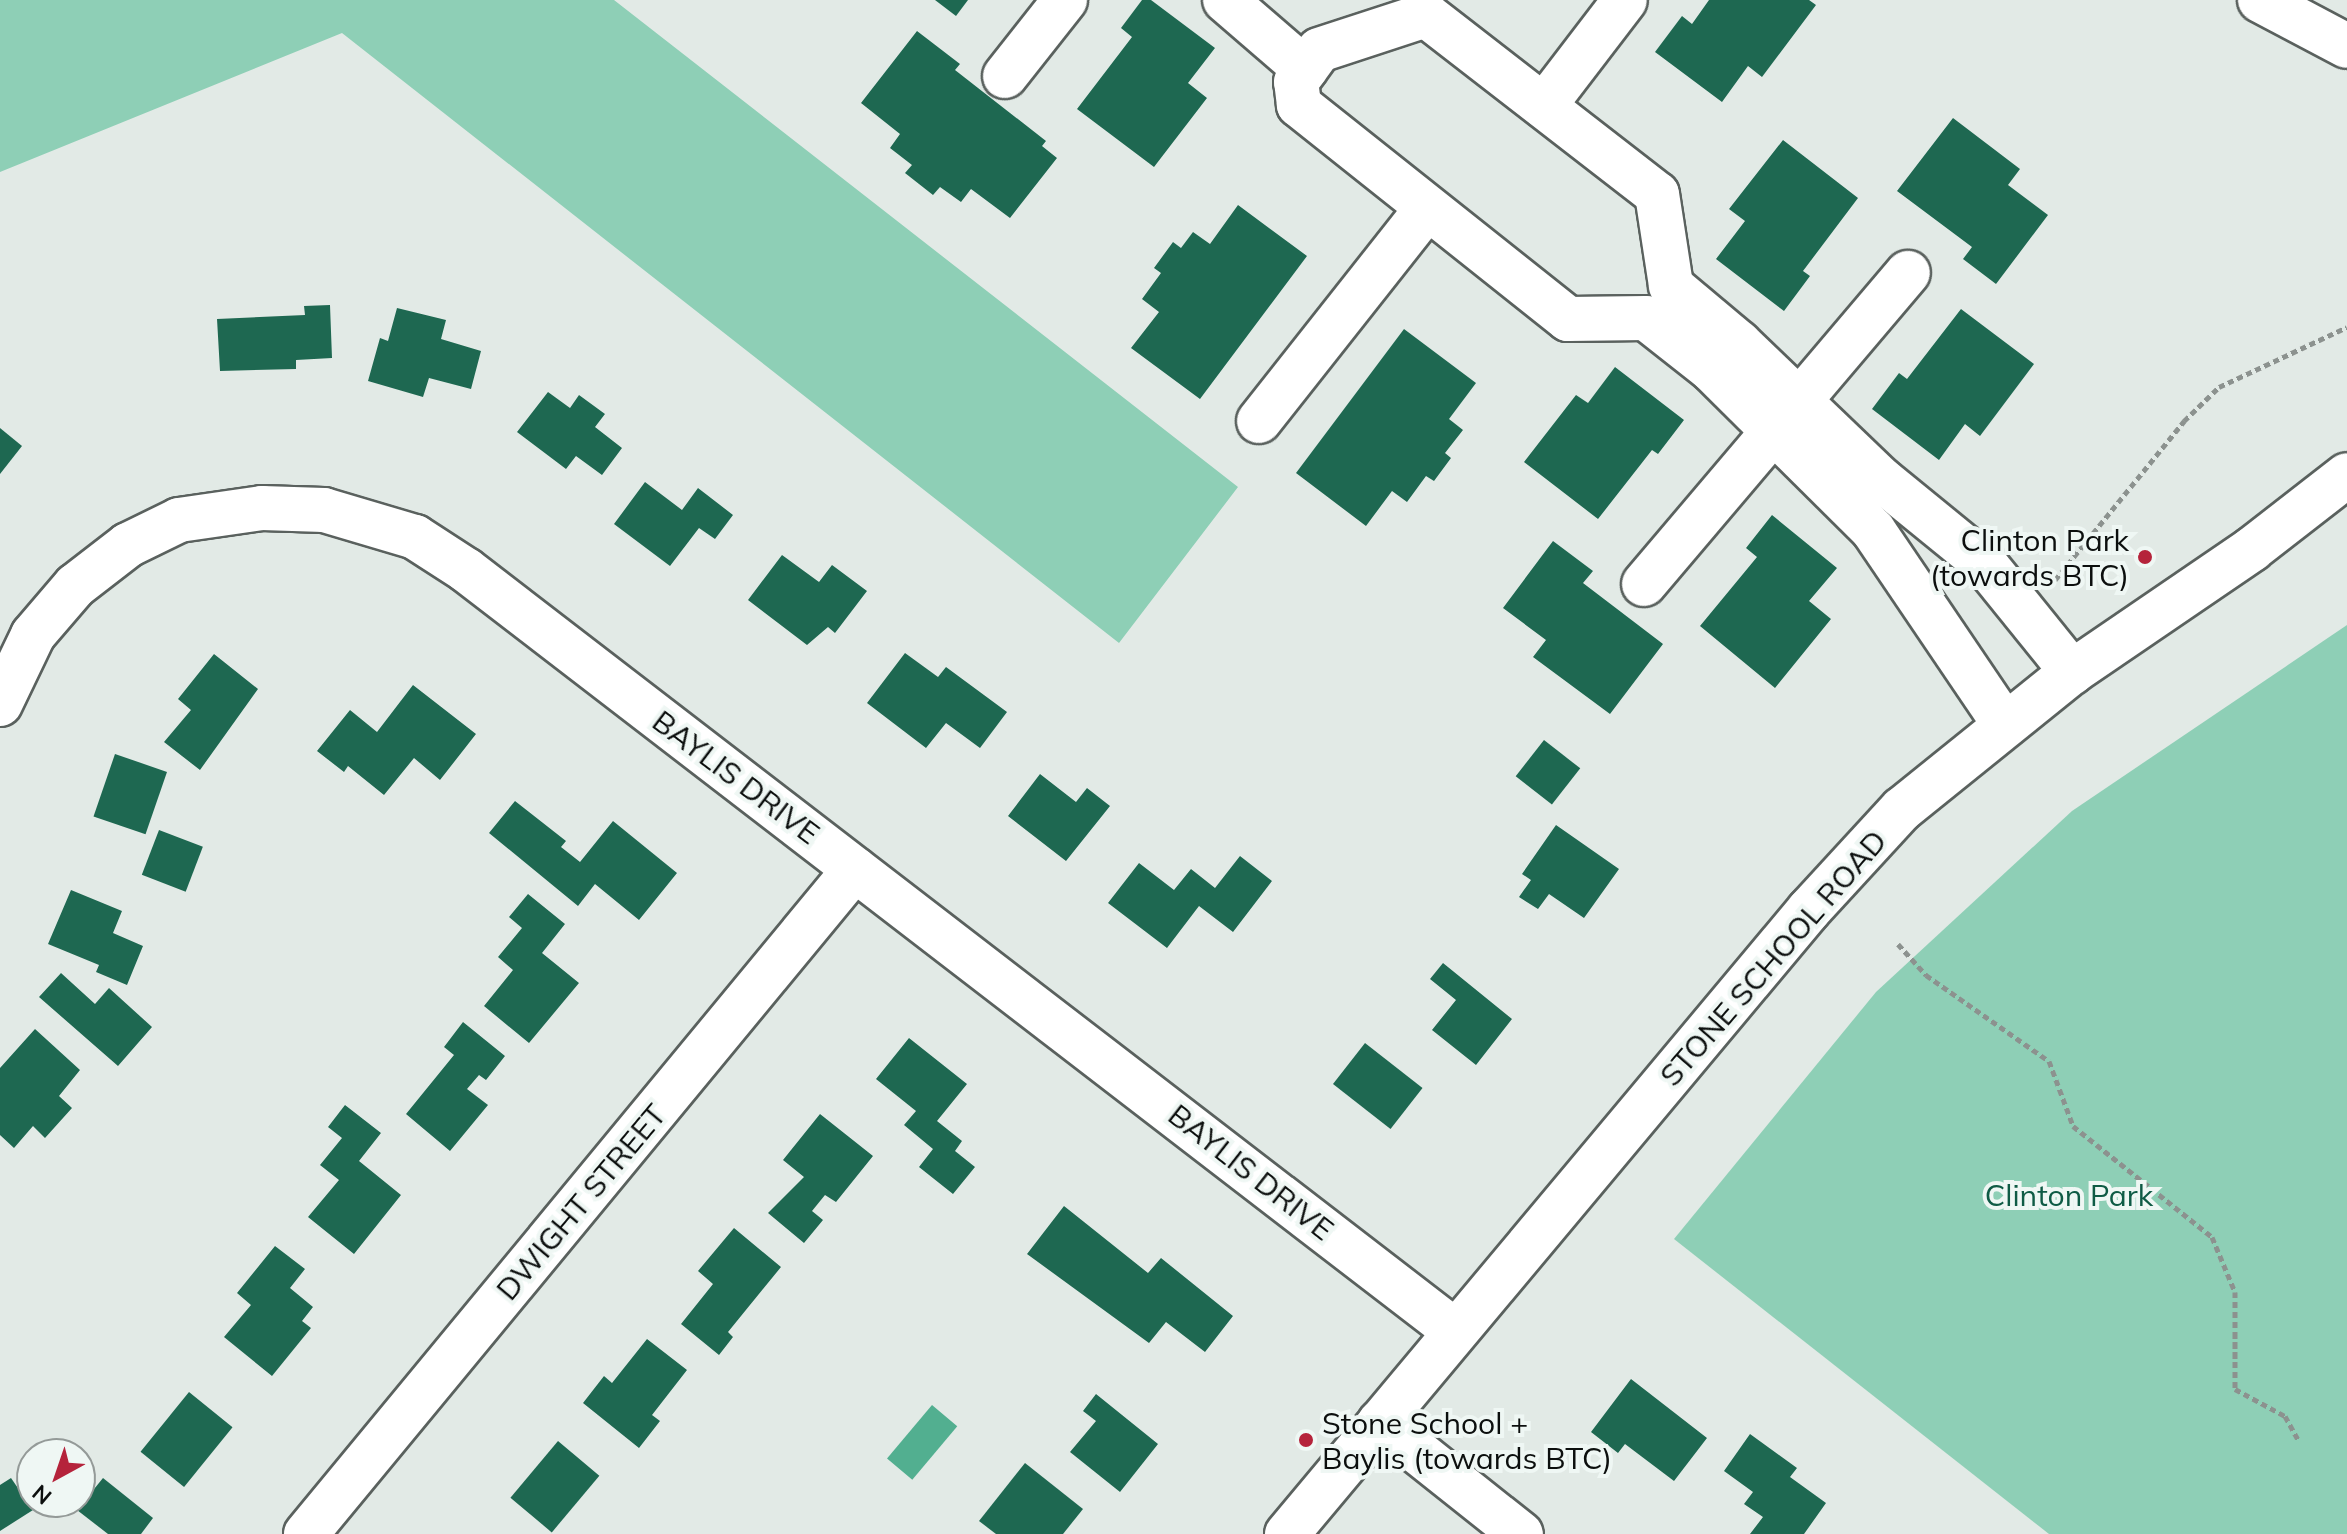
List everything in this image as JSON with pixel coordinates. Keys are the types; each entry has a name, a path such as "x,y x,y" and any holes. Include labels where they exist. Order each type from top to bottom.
{"street":[{"path":"1005,76 1065,0"},
{"path":"1225,0 1305,69"},
{"path":"1544,106 1625,0"},
{"path":"2260,0 2347,46"},
{"path":"1659,302 1568,319 1299,105 1293,91 1305,69 1319,50 1426,15 1657,194 1659,302 1789,417 1882,480 1985,564 2072,672"},
{"path":"1259,421 1427,208"},
{"path":"1644,584 1789,417 1908,273"},
{"path":"1789,417 1873,530 2005,725"},
{"name":"STONE SCHOOL ROAD","path":"1287,1534 1809,910 1902,809 2072,672 2252,549 2347,475"},
{"name":"BAYLIS DRIVE","path":"0,704 33,635 75,586 128,545 179,520 262,508 324,510 415,537 466,570 1455,1331"},
{"name":"DWIGHT STREET","path":"306,1534 855,869"},
{"path":"1380,1422 1521,1534"}],"path":[{"path":"2054,582 2184,421 2219,387 2347,327"},
{"path":"1898,944 1926,975 2049,1061 2073,1126 2212,1237 2235,1292 2235,1389 2285,1416 2299,1441"}],"green space":[{"path":"0,0 614,0 1238,487 1119,643 342,33 0,172"},
{"name":"Clinton Park","path":"2347,625 2347,1534 2049,1534 1674,1239 1876,992 2072,811"}],"shaded area":[{"path":"932,1405 957,1426 912,1480 887,1459"}],"building":[{"path":"935,0 968,0 956,16"},
{"path":"1142,0 1151,0 1215,48 1188,83 1207,98 1154,167 1077,109 1132,37 1121,28"},
{"path":"1709,0 1809,0 1816,5 1762,77 1748,66 1722,102 1655,52 1682,16 1692,24"},
{"path":"917,31 960,64 955,70 1046,141 1042,146 1057,158 1010,218 971,189 961,202 940,187 933,195 905,173 912,165 890,148 900,134 861,103"},
{"path":"1953,118 2020,169 2008,185 2048,215 1996,284 1963,259 1972,247 1897,191"},
{"path":"1783,140 1858,198 1803,271 1810,276 1784,311 1716,259 1745,221 1729,209"},
{"path":"1238,205 1307,256 1200,399 1131,348 1159,312 1142,299 1161,273 1154,268 1173,242 1181,248 1193,232 1210,244"},
{"path":"330,305 332,358 296,360 296,369 220,371 217,319 305,315 304,306"},
{"path":"397,308 446,320 441,339 481,351 471,389 429,378 423,397 368,381 380,338 388,341"},
{"path":"1961,309 2034,364 1980,436 1965,424 1939,460 1872,409 1899,373 1907,379"},
{"path":"1404,329 1476,383 1449,419 1463,430 1445,453 1451,458 1434,481 1426,476 1407,502 1392,491 1366,526 1296,473"},
{"path":"1615,367 1684,420 1658,454 1652,450 1598,519 1524,462 1576,395 1588,403"},
{"path":"548,392 570,408 579,395 605,414 595,427 622,448 602,475 576,456 566,469 517,432"},
{"path":"0,428 22,446 0,474"},
{"path":"645,482 682,510 698,488 733,515 715,539 699,528 670,566 614,524"},
{"path":"1772,515 1837,568 1809,601 1831,619 1775,688 1700,626 1757,557 1746,548"},
{"path":"1553,541 1593,571 1583,583 1663,644 1610,714 1533,657 1546,640 1503,608"},
{"path":"782,555 819,582 832,565 867,591 835,633 828,627 807,645 748,600"},
{"path":"905,653 938,677 946,667 1007,712 980,748 946,723 926,748 867,703"},
{"path":"214,654 258,689 200,770 164,742 191,710 178,699"},
{"path":"413,685 476,734 440,780 414,758 384,795 348,766 344,772 317,751 350,710 377,732"},
{"path":"1544,740 1580,768 1552,805 1516,776"},
{"path":"115,754 167,772 146,834 94,816"},
{"path":"1040,774 1076,802 1087,788 1110,806 1066,861 1008,816"},
{"path":"515,801 566,841 561,847 580,862 613,821 677,873 639,920 595,884 578,906 489,833"},
{"path":"1556,825 1619,869 1584,918 1549,894 1538,909 1519,897 1531,880 1522,874"},
{"path":"159,830 203,847 186,892 142,875"},
{"path":"1240,856 1272,881 1233,932 1199,906 1167,948 1108,903 1139,863 1174,890 1191,869 1215,888"},
{"path":"71,890 122,911 113,933 143,946 127,985 96,972 99,965 48,944"},
{"path":"528,894 565,924 542,953 579,983 529,1043 484,1006 513,970 498,957 522,928 509,917"},
{"path":"1443,963 1512,1019 1476,1065 1432,1030 1456,1000 1430,979"},
{"path":"61,973 95,1004 109,988 152,1027 118,1066 39,997"},
{"path":"463,1022 505,1056 486,1080 479,1075 467,1089 488,1105 450,1151 406,1114 454,1055 444,1047"},
{"path":"35,1029 80,1070 59,1096 72,1108 45,1138 33,1126 14,1148 0,1135 0,1068"},
{"path":"909,1038 967,1084 937,1121 962,1141 955,1151 975,1167 953,1194 919,1167 933,1149 904,1125 916,1111 876,1079"},
{"path":"1365,1043 1423,1088 1391,1129 1333,1084"},
{"path":"345,1105 381,1133 359,1161 401,1195 354,1254 308,1217 339,1180 320,1165 342,1138 328,1127"},
{"path":"820,1114 873,1156 836,1202 825,1195 812,1211 823,1220 804,1243 768,1213 804,1177 783,1160"},
{"path":"1064,1206 1148,1273 1161,1258 1233,1316 1205,1352 1166,1322 1149,1343 1027,1254"},
{"path":"734,1228 781,1267 728,1332 733,1337 719,1355 681,1324 713,1284 698,1271"},
{"path":"275,1246 305,1269 290,1288 313,1307 302,1321 311,1328 272,1376 224,1337 251,1305 237,1293"},
{"path":"647,1339 687,1370 652,1415 660,1421 639,1448 583,1403 604,1376 612,1383"},
{"path":"1631,1379 1707,1438 1674,1481 1625,1444 1618,1453 1591,1432"},
{"path":"189,1392 233,1427 184,1487 141,1452"},
{"path":"1096,1394 1158,1444 1120,1492 1070,1452 1096,1421 1083,1411"},
{"path":"1750,1434 1797,1468 1790,1477 1826,1503 1804,1534 1750,1534 1763,1517 1744,1504 1753,1492 1724,1471"},
{"path":"558,1441 599,1476 552,1532 510,1498"},
{"path":"1025,1463 1083,1509 1063,1534 996,1534 979,1521"},
{"path":"11,1478 16,1485 16,1518 20,1518 0,1531 0,1485"},
{"path":"103,1478 153,1518 141,1534 108,1534 87,1518 96,1518 96,1487"}],"place":[{"name":"Clinton Park (towards BTC)","path":"2145,557"},
{"name":"Stone School + Baylis (towards BTC)","path":"1306,1440"}]}
